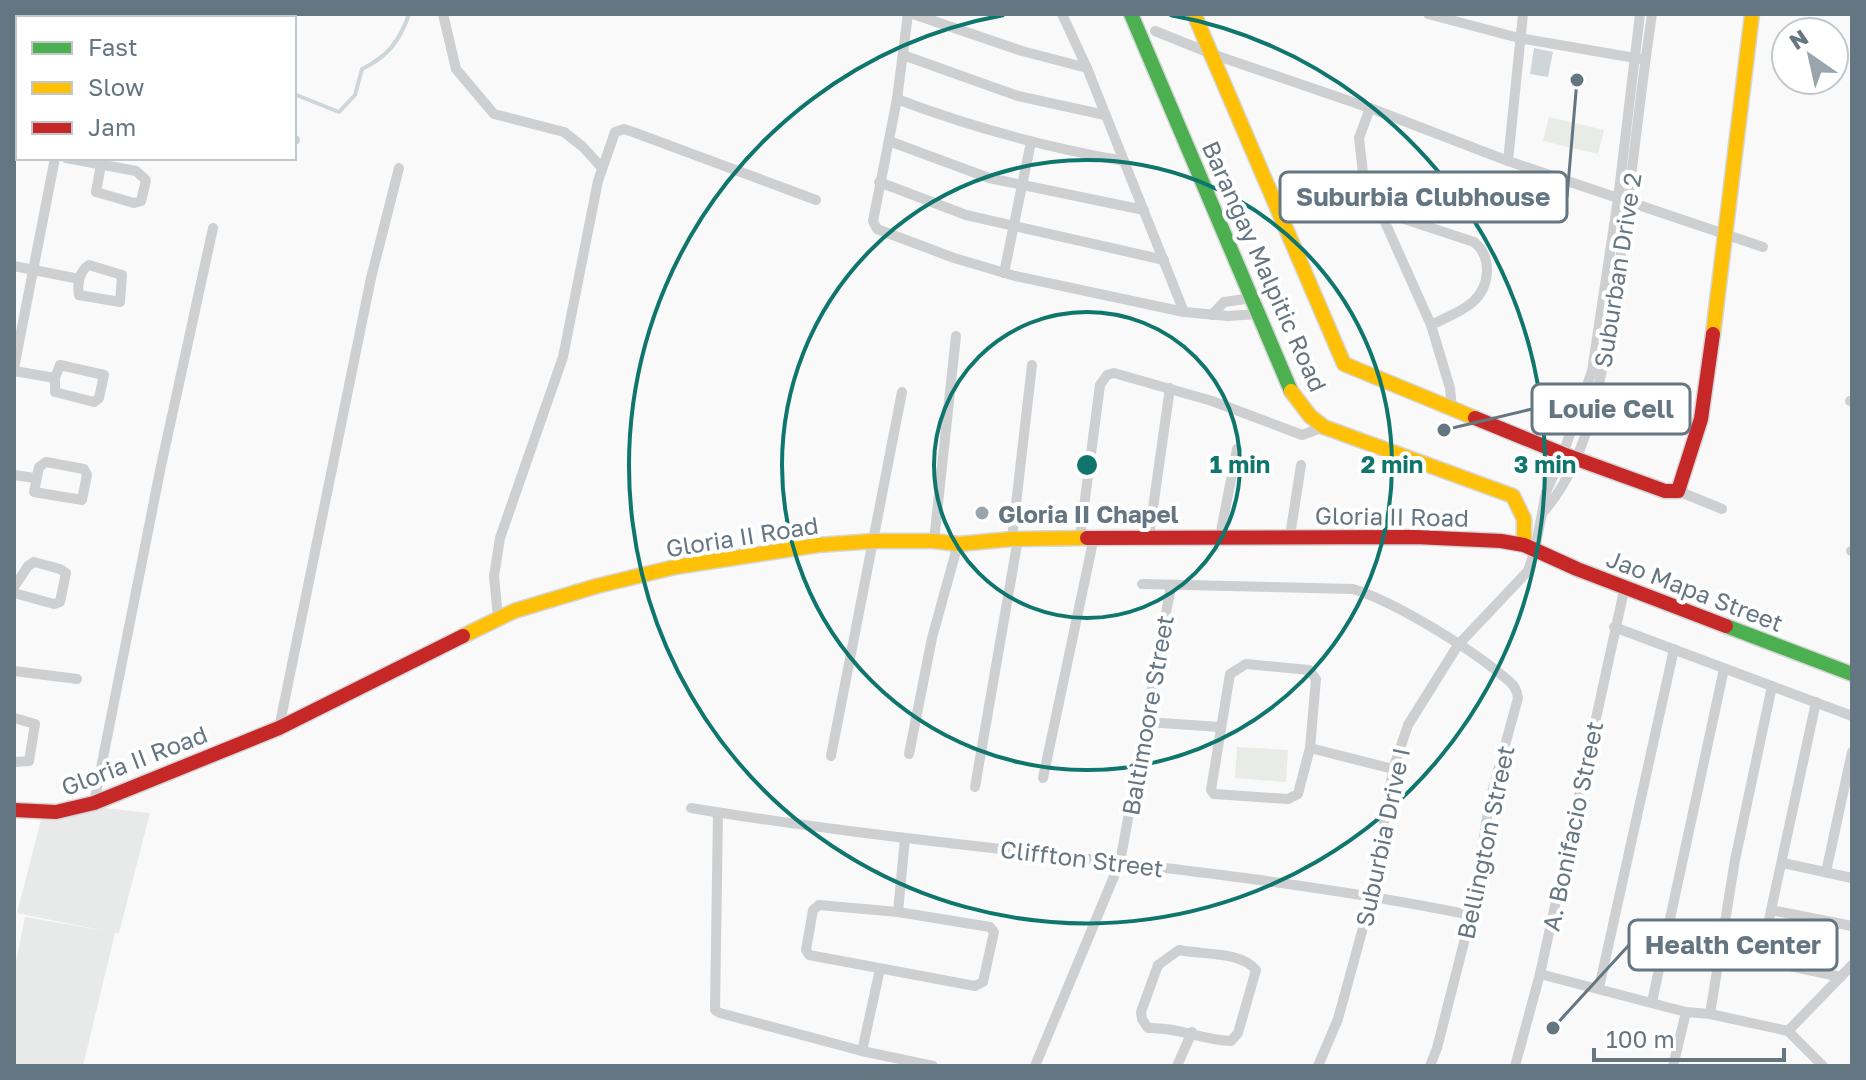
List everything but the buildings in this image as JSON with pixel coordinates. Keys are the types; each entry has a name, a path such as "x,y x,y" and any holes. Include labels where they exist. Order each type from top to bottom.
{"street":[{"path":"443,14 456,69 494,114 564,132 602,168"},
{"path":"1087,68 1022,51 910,14 873,221 877,229 1004,273 1184,312 1236,316 1259,314"},
{"path":"1062,14 1087,68 1184,312"},
{"name":"Barangay Malpitic Road","path":"1131,14 1291,391 1312,420 1513,496 1522,506 1530,547"},
{"path":"1194,14 1344,364 1570,455 1722,509"},
{"path":"1428,14 1519,38 1640,59"},
{"path":"1508,161 1523,14"},
{"name":"Suburban Drive 2","path":"1530,547 1546,492 1570,455 1592,371 1624,200 1640,59 1640,14"},
{"name":"Suburban Drive 2","path":"1640,59 1652,14"},
{"path":"1672,491 1701,419 1719,296 1752,14"},
{"path":"1155,31 1508,161 1763,247"},
{"path":"903,55 1018,96 1105,115"},
{"path":"897,99 964,125 1124,161"},
{"path":"1370,108 1359,138 1363,173 1431,325 1450,388 1452,409"},
{"path":"498,617 494,576 500,538 563,357 602,168 612,135 624,129 816,200"},
{"path":"889,141 989,178 1144,210"},
{"path":"1004,273 1031,142"},
{"path":"55,160 14,369 55,378"},
{"path":"76,160 136,171 146,180 141,201 134,203 99,193 95,189 101,165"},
{"path":"279,728 371,278 399,168"},
{"path":"879,182 966,215 1164,260"},
{"path":"1377,210 1474,242 1483,252 1487,267 1481,297 1431,325"},
{"path":"94,803 161,466 213,228"},
{"path":"89,265 118,272 123,278 120,302 81,296 78,294 79,279 83,269 89,265"},
{"path":"14,266 79,279"},
{"path":"1212,315 1224,302 1253,298"},
{"path":"1231,301 1236,316"},
{"path":"934,541 956,336"},
{"path":"60,365 101,373 105,377 99,398 94,402 55,392 55,378 60,365"},
{"path":"975,787 1015,539 1032,365"},
{"path":"1043,778 1087,537 1102,379 1114,373 1170,388 1302,435 1324,427"},
{"path":"1149,536 1170,388"},
{"path":"831,756 902,392"},
{"path":"1220,536 1237,449"},
{"path":"46,462 84,469 87,475 82,500 35,493 35,478 39,467 46,462"},
{"path":"1290,536 1301,465"},
{"path":"14,475 35,478"},
{"name":"Gloria II Road","path":"14,810 56,812 94,803 279,728 498,617 597,586 675,567 799,547 874,541 958,544 1015,539 1149,536 1415,537 1530,547"},
{"path":"909,754 932,638 958,544"},
{"name":"Jao Mapa Street","path":"1530,547 1577,569 1852,674"},
{"name":"Suburbia Drive I","path":"1318,1066 1338,1019 1372,895 1393,769 1408,725 1458,645 1527,573 1530,547"},
{"path":"14,587 34,562 66,573 60,602 54,604 14,593"},
{"name":"Bellington Street","path":"1142,584 1353,589 1376,596 1458,645 1512,683 1518,698 1490,800 1471,915 1430,1066"},
{"name":"Baltimoore Street","path":"1035,1066 1120,862 1171,586"},
{"name":"A. Bonifacio Street","path":"1515,1066 1540,974 1625,586"},
{"path":"1614,627 1852,716"},
{"path":"1599,988 1674,649"},
{"path":"1246,664 1309,670 1316,679 1310,748 1298,794 1292,797 1214,794 1211,790 1220,727 1230,674 1237,668 1246,664"},
{"path":"1652,1002 1724,669"},
{"path":"14,671 77,679"},
{"path":"1710,1014 1735,860 1772,686"},
{"path":"1816,702 1783,863 1762,946 1765,959 1841,977"},
{"path":"14,718 35,724 29,761 14,762"},
{"path":"1146,722 1220,727"},
{"path":"1310,748 1393,769"},
{"path":"1826,872 1852,752"},
{"name":"Cliffton Street","path":"691,808 905,838 1372,895 1471,915"},
{"path":"718,813 715,1010 862,1051 933,1066"},
{"path":"898,912 905,838"},
{"path":"1783,863 1852,878"},
{"path":"819,905 898,912 993,929 983,982 975,986 880,969 809,955 806,950 813,910 819,905"},
{"path":"1771,910 1852,926"},
{"path":"1179,950 1241,959 1251,964 1256,970 1235,1038 1224,1041 1192,1032 1169,1027 1148,1028 1142,1019 1141,1012 1162,960 1179,950"},
{"path":"1788,1031 1852,965"},
{"path":"862,1051 880,969"},
{"path":"1540,974 1686,1012 1710,1014 1788,1031 1823,1066"},
{"path":"1673,1066 1686,1012"},
{"path":"1177,1066 1192,1032"}],"shaded area":[{"path":"1534,48 1553,52 1548,77 1530,74"},
{"path":"1549,117 1604,130 1598,154 1543,141"},
{"path":"1237,747 1288,750 1286,782 1235,778"},
{"path":"96,807 150,813 119,933 115,933 83,1066 14,1066 14,972 25,917 106,931 17,913 41,820"}],"waterway":[{"path":"93,14 98,16"},
{"path":"296,95 339,112 355,95 362,69 392,47 409,14"}],"traffic: fast":[{"path":"1131,14 1291,391"},
{"path":"1726,626 1852,674"}],"traffic: slow":[{"path":"1194,14 1344,364 1475,418"},
{"path":"1713,334 1752,14"},
{"path":"1291,391 1310,416 1324,427 1513,496 1524,519 1524,545"},
{"path":"463,636 514,611 675,567 818,545 874,541 958,544 1012,539 1087,538"}],"traffic: jam":[{"path":"1475,418 1665,491 1678,491 1701,419 1713,334"},
{"path":"1087,538 1415,537 1501,541 1524,545 1577,569 1726,626"},
{"path":"14,810 56,812 94,803 279,728 463,636"}],"place":[{"name":"Suburbia Clubhouse","path":"1577,80"},
{"name":"Louie Cell","path":"1444,430"},
{"name":"Gloria II Chapel","path":"982,513"},
{"name":"Health Center","path":"1553,1028"}]}
